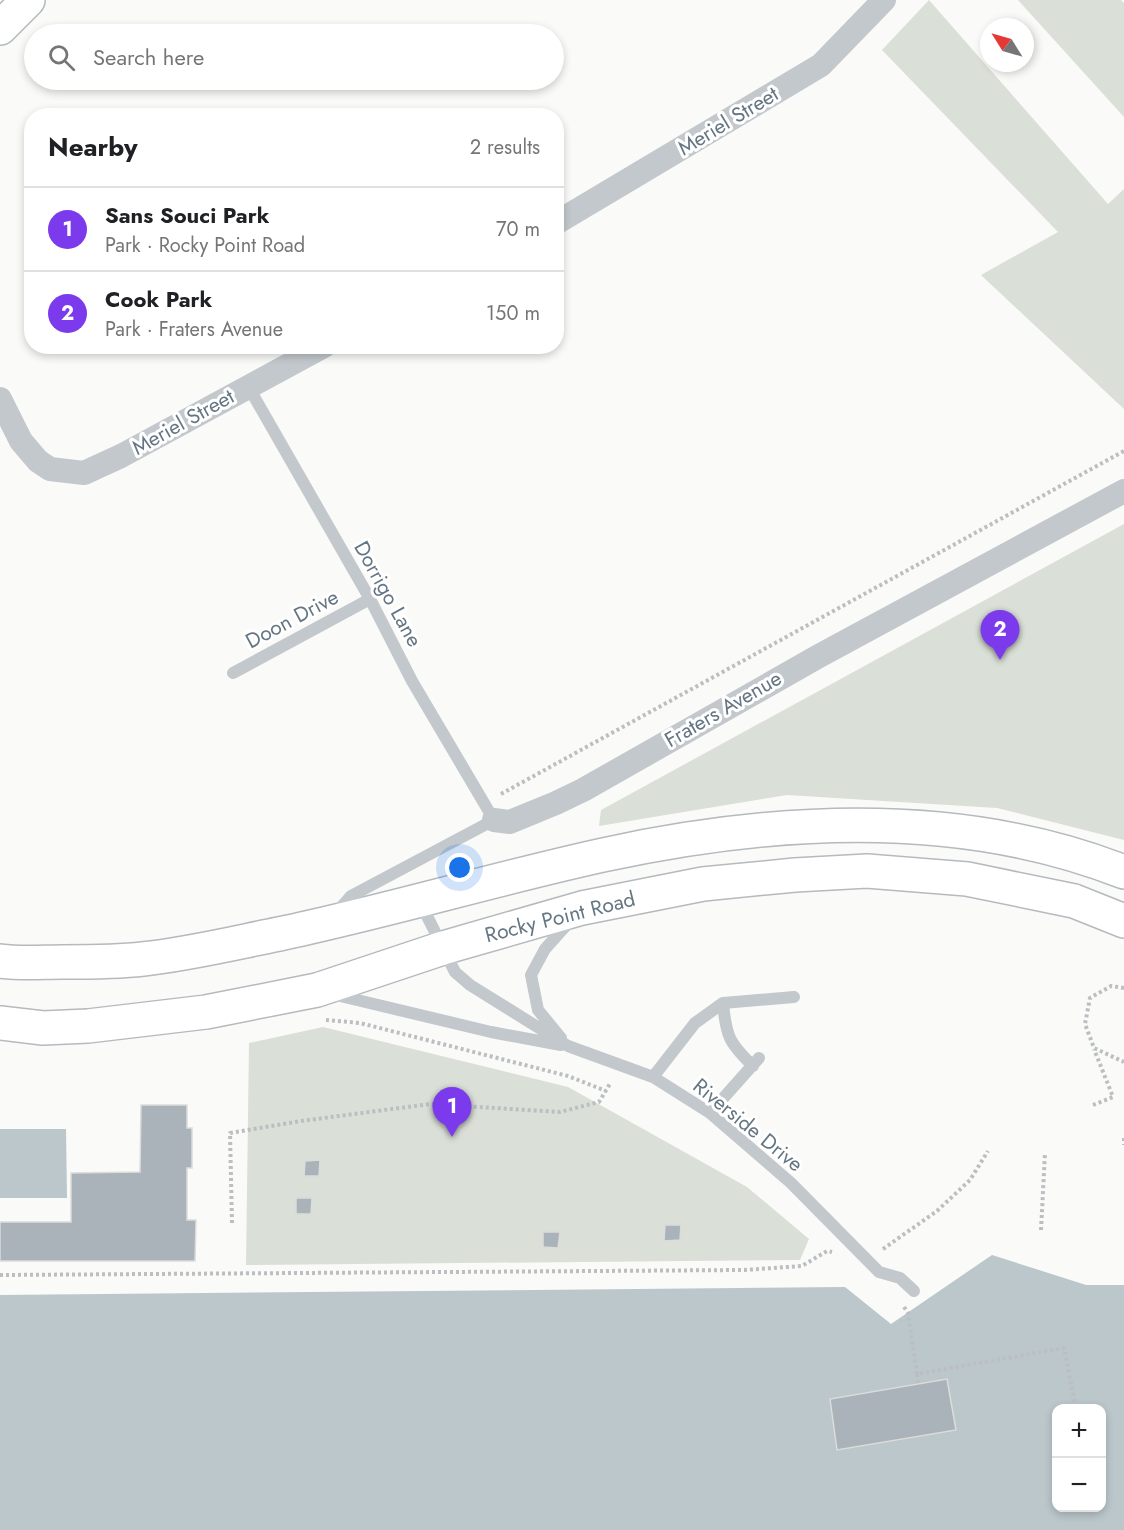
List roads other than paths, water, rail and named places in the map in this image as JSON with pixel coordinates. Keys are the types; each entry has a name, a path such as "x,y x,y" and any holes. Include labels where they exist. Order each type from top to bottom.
{"main road":[{"path":"0,28 28,0"},
{"path":"0,960 14,963 89,962 143,959 189,952 327,923 503,878 618,852 712,836 850,825 906,826 981,834 1049,847 1124,872"},
{"name":"Rocky Point Road","path":"0,1023 43,1028 88,1026 206,1012 321,1005 443,948 582,908 703,884 795,875 867,871 967,879 1074,901 1124,921"}],"street":[{"name":"Meriel Street","path":"564,218 821,65 884,0"},
{"name":"Meriel Street","path":"0,399 21,441 38,461 50,469 84,472 121,456 309,354"},
{"name":"Fraters Avenue","path":"489,812 510,822 583,790 819,656 1124,491"}],"lane":[{"name":"Dorrigo Lane","path":"248,386 370,599 412,681 489,812"},
{"name":"Doon Drive","path":"233,673 370,599"},
{"name":"Fraters Avenue","path":"327,923 351,896 489,812"},
{"name":"Riverside Drive","path":"420,901 455,972 470,985 568,1046"},
{"name":"Riverside Drive","path":"568,1046 537,1010 531,975 545,949 582,908"},
{"path":"653,1077 695,1023 723,1004 794,997"},
{"path":"710,1113 756,1062 734,1047 725,1028 723,1004"},
{"name":"Riverside Drive","path":"321,1005 382,1007 491,1032 568,1046 653,1077 710,1113 790,1183 879,1272 900,1278 914,1291"}],"place":[{"name":"Cook Park","path":"1000,660"},
{"name":"Sans Souci Park","path":"452,1137"}]}
